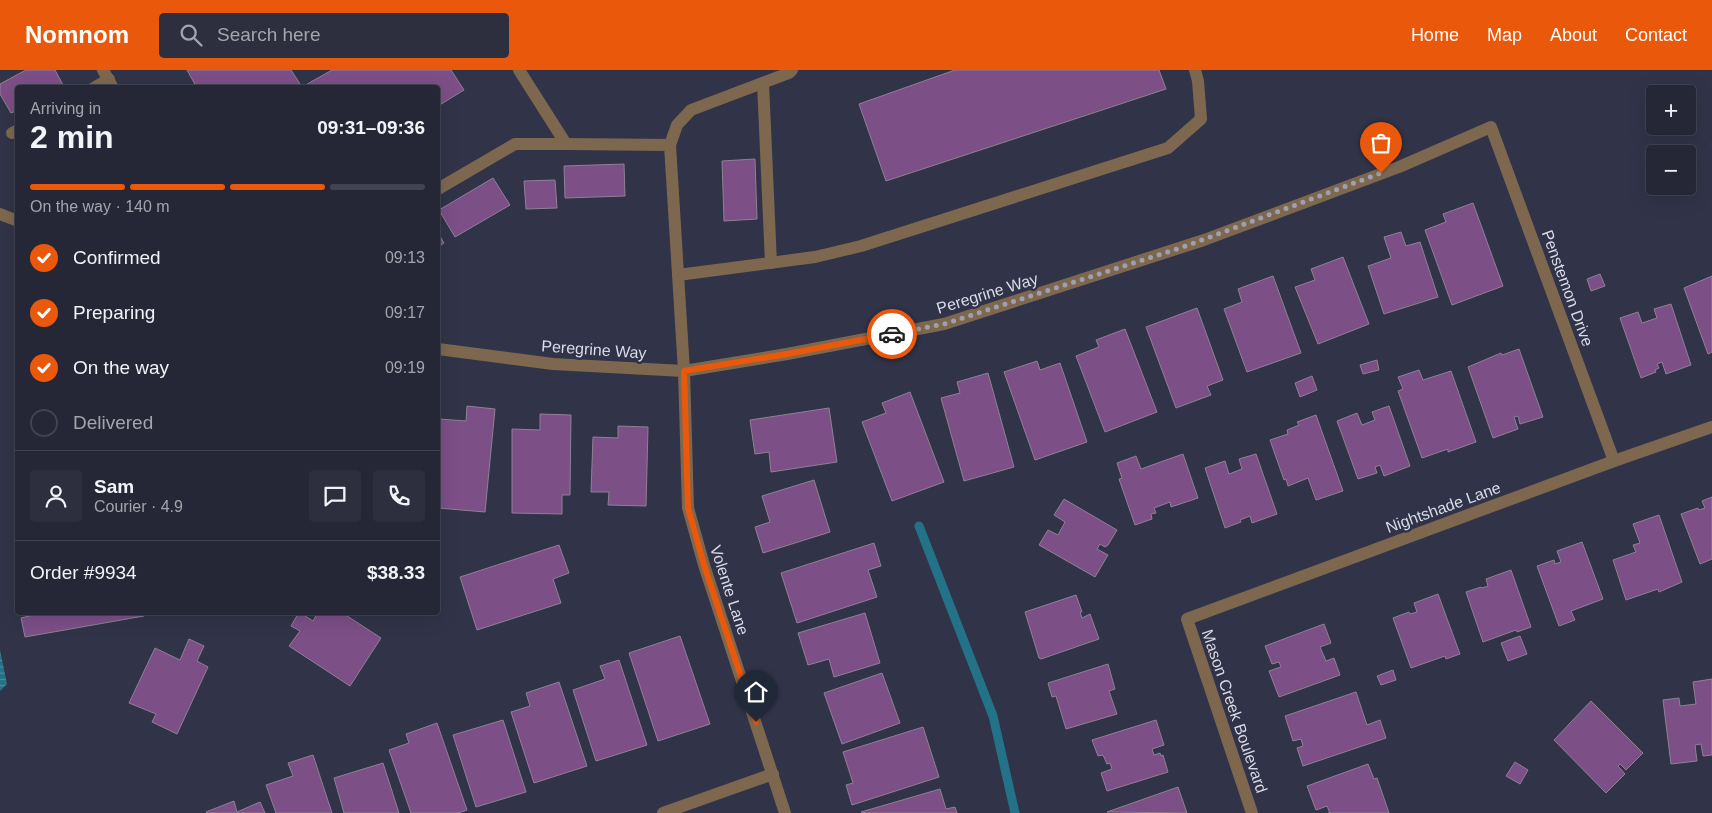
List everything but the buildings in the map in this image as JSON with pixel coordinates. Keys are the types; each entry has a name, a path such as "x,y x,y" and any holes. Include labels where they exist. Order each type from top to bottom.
{"street":[{"path":"519,70 566,144"},
{"path":"440,188 515,144 670,145 677,124 691,110 764,83 792,70"},
{"path":"678,275 815,257 861,246 1168,148 1201,119 1198,81 1194,70"},
{"path":"764,83 772,263"},
{"name":"Peregrine Way","path":"440,349 553,364 684,371 787,354 944,324 1204,240 1399,167 1491,127"},
{"name":"Penstemon Drive","path":"1491,127 1614,461"},
{"name":"Volente Lane","path":"670,145 684,371 688,508 704,565 785,813"},
{"path":"0,214 15,220"},
{"name":"Nightshade Lane","path":"1186,619 1614,461 1712,427"},
{"name":"Mason Creek Boulevard","path":"1186,619 1252,813"},
{"path":"664,813 773,774"}],"water":[{"path":"0,650 7,684 0,691"}],"waterway":[{"path":"919,526 993,716 1015,813"}],"way so far":[{"path":"892,334 944,324 1186,246 1381,173"}],"route":[{"path":"756,722 704,565 688,508 684,371 892,334"}]}
